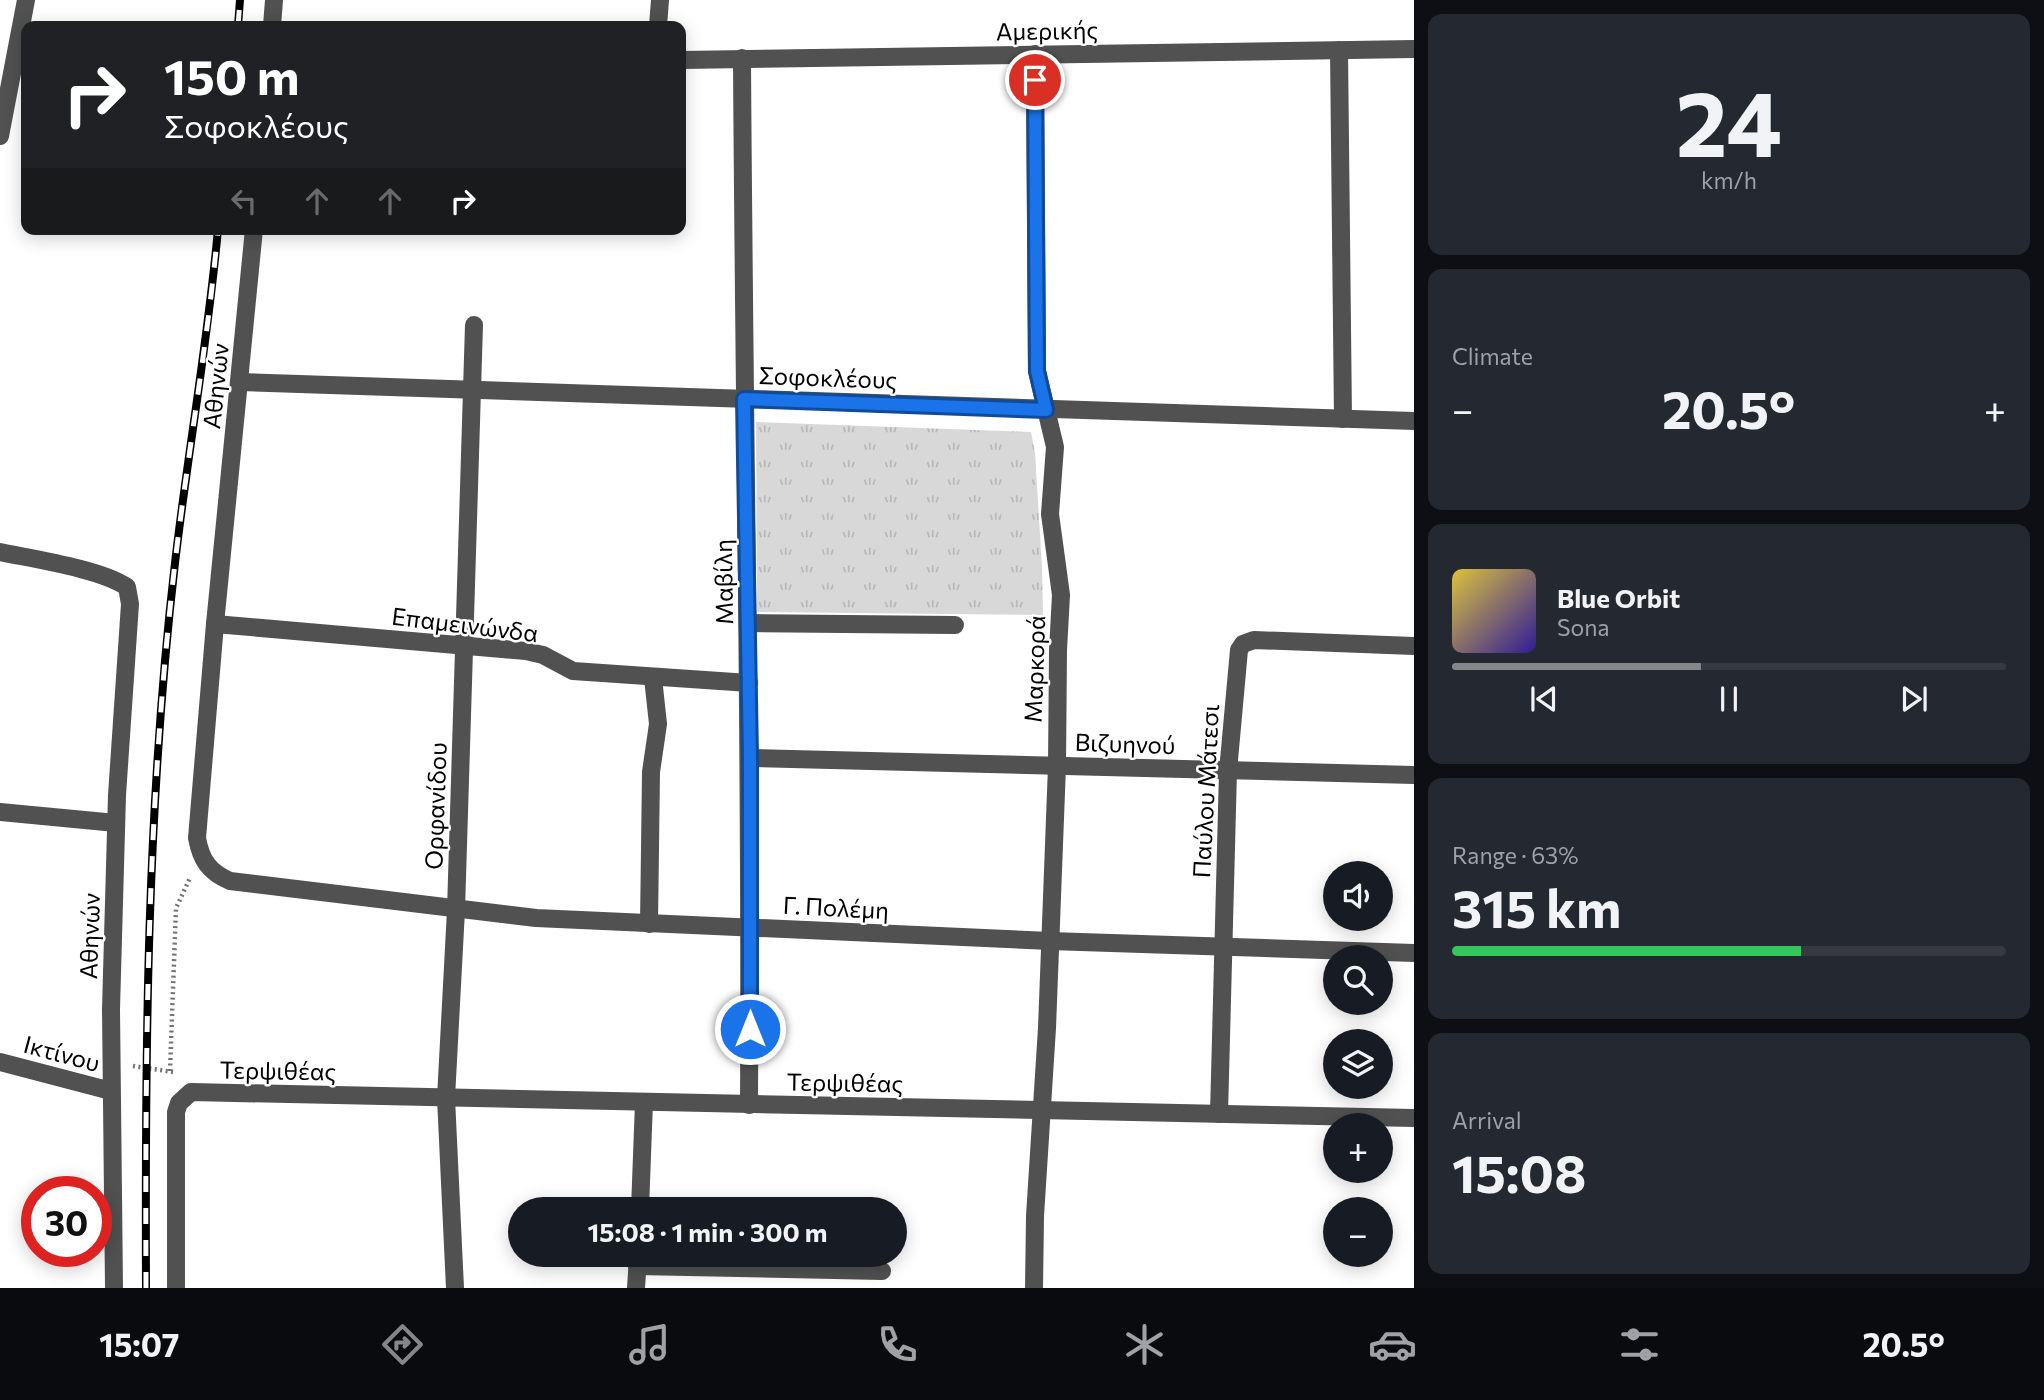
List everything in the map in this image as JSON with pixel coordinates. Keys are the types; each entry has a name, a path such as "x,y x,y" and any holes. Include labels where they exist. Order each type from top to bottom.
{"street":[{"path":"0,136 6,68 26,0"},
{"path":"272,21 274,0"},
{"path":"658,21 660,0"},
{"name":"Αμερικής","path":"686,60 1414,49"},
{"path":"1339,50 1343,419"},
{"name":"Μαρκορά","path":"1034,1288 1034,1231 1057,766 1061,581 1050,514 1055,447 1037,371 1035,54"},
{"name":"Μαβίλη","path":"742,58 750,758 749,1105"},
{"name":"Αθηνών","path":"200,855 197,838 215,624 253,235"},
{"name":"Ορφανίδου","path":"455,1288 446,1098 456,910 474,325"},
{"name":"Σοφοκλέους","path":"240,382 1414,421"},
{"name":"Αθηνών","path":"0,552 98,575 127,587 130,604 116,823 111,1062 114,1288"},
{"name":"Επαμεινώνδα","path":"215,624 537,653 573,671 749,683"},
{"path":"749,624 955,625"},
{"name":"Παύλου Μάτεσι","path":"1219,1114 1228,771 1237,656 1243,644 1254,640 1414,646"},
{"path":"649,925 651,772 658,724 653,678"},
{"name":"Βιζυηνού","path":"750,758 1414,775"},
{"path":"0,812 116,823"},
{"name":"Γ. Πολέμη","path":"200,855 217,875 230,881 536,918 649,925 1414,953"},
{"name":"Ικτίνου","path":"0,1062 111,1091"},
{"path":"176,1288 176,1112 179,1103 191,1092"},
{"name":"Τερψιθέας","path":"191,1092 1414,1118"},
{"path":"640,1197 644,1102"},
{"path":"636,1288 637,1267"},
{"path":"784,1267 882,1271"}],"path":[{"path":"170,1071 176,908 200,855"},
{"path":"111,1062 170,1071 190,1081 191,1092"}],"green space":[{"path":"756,422 1031,432 1035,453 1043,615 757,612"}],"railway":[{"path":"238,21 240,0"},
{"path":"146,1288 147,1016 159,744 175,563 217,235"}],"route":[{"path":"750,1029 749,643 744,399 1046,410 1037,371 1035,80"}]}
